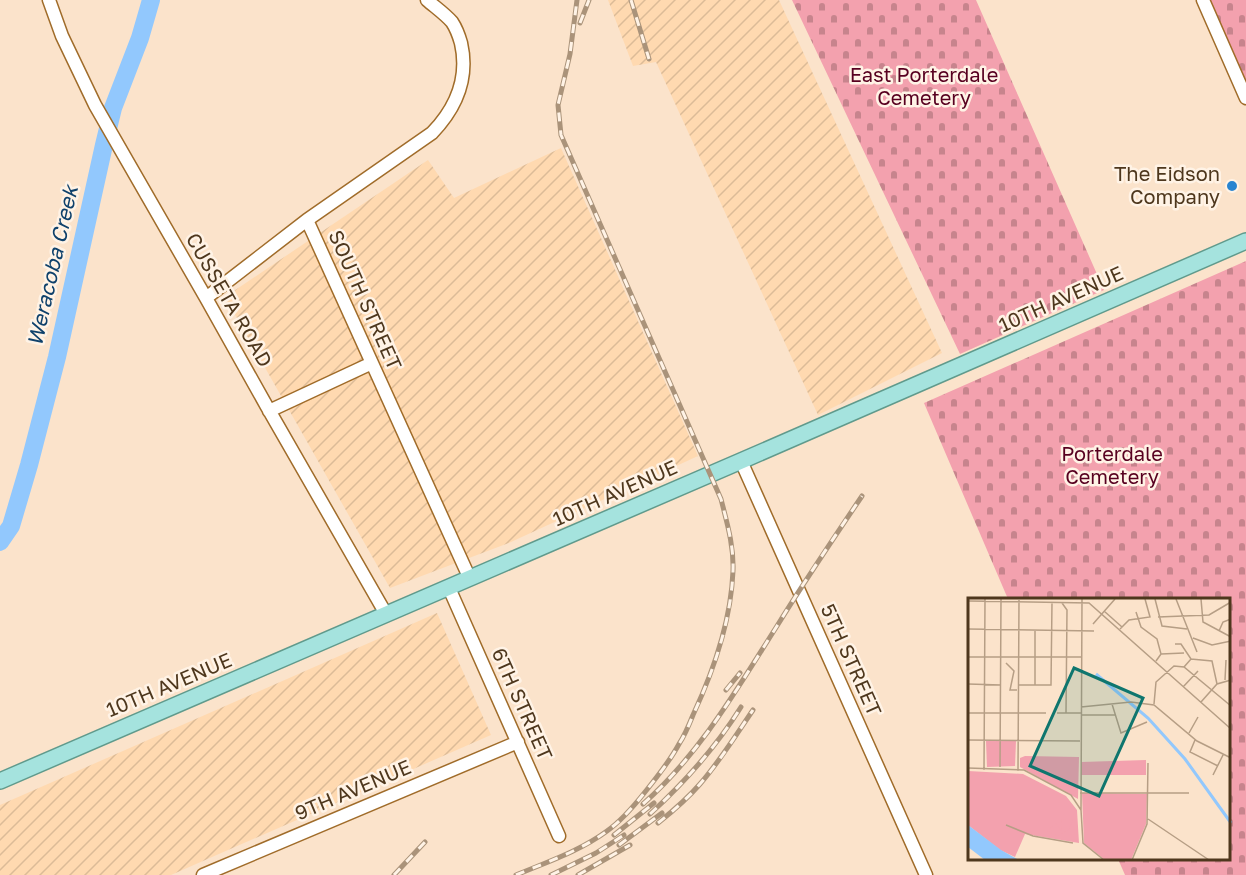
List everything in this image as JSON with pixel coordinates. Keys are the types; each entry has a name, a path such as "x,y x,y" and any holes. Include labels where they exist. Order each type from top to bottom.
{"main road":[{"name":"10TH AVENUE","path":"0,781 1246,241"}],"street":[{"name":"CUSSETA ROAD","path":"49,0 62,36 95,105 386,614"},
{"name":"SOUTH STREET","path":"427,0 452,22 459,36 464,66 462,81 452,109 432,133 307,220 470,579"},
{"path":"1203,0 1246,98"},
{"path":"206,298 307,220"},
{"path":"269,411 372,363"},
{"name":"5TH STREET","path":"741,461 926,875"},
{"name":"6TH STREET","path":"449,588 559,836"},
{"name":"9TH AVENUE","path":"203,875 518,741"}],"shaded area":[{"path":"608,0 779,0 942,353 818,415 656,62 633,66"},
{"path":"561,148 698,456 511,542 390,588 225,297 428,160 454,198"},
{"path":"437,613 491,735 171,875 0,875 0,805"}],"green space":[{"name":"East Porterdale Cemetery","path":"792,0 976,0 1104,290 960,354"},
{"path":"1210,0 1246,0 1246,83"},
{"name":"Porterdale Cemetery","path":"1246,261 1246,875 1125,875 1118,860 1231,860 1231,598 1008,598 924,403"}],"waterway":[{"name":"Weracoba Creek","path":"0,542 11,526 29,465 57,357 113,108 140,38 151,0"}],"railway":[{"path":"516,875 551,861 597,838 617,823 654,781 687,730 701,698 720,645 732,590 731,544 721,499 561,135 558,105 570,54 577,0"},
{"path":"580,23 589,0"},
{"path":"631,0 649,59"},
{"path":"643,804 682,764 716,720 862,496"},
{"path":"726,690 740,673"},
{"path":"650,814 699,764 741,707"},
{"path":"658,823 700,784 753,710"},
{"path":"614,835 654,803"},
{"path":"619,845 662,813"},
{"path":"551,875 596,853 624,835"},
{"path":"394,875 425,842"},
{"path":"578,875 630,845"}],"place":[{"name":"The Eidson Company","path":"1232,186"}]}
